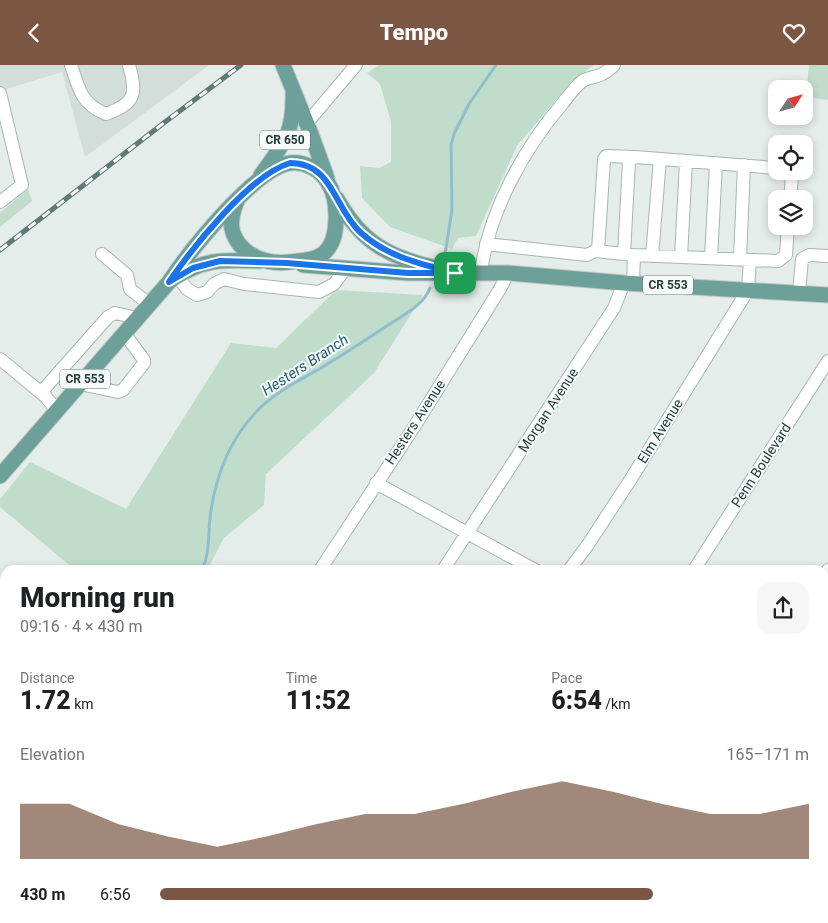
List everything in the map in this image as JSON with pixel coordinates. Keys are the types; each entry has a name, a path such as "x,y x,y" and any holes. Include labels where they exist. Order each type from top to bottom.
{"main road":[{"name":"CR 650","path":"283,65 307,123 330,187"},
{"name":"CR 650","path":"254,184 288,133 292,123 292,87"},
{"path":"290,163 299,163 312,167 318,171 330,187 336,219 334,240 322,255 287,263 271,262 252,256 237,241 233,233 231,219 237,201 254,184 276,169 290,163"},
{"name":"CR 553","path":"330,187 350,221 360,232 383,250 418,264 455,273"},
{"name":"CR 553","path":"0,476 149,304 173,279 184,261 237,201"},
{"name":"CR 553","path":"173,279 205,263 220,261 271,262"},
{"name":"CR 553","path":"287,263 408,273 508,273 628,283 828,295"}],"street":[{"path":"71,65 84,99 92,108 106,113 121,108 131,97 135,87 129,65"},
{"path":"307,123 356,65"},
{"path":"481,273 486,244 495,220 519,165 531,144 584,80 602,75 614,65"},
{"path":"0,93 22,185 0,202"},
{"path":"598,251 604,159 606,156 768,166"},
{"name":"Morgan Avenue","path":"446,565 614,308 628,283 629,161 635,157"},
{"path":"652,256 660,159"},
{"path":"681,257 686,161"},
{"path":"711,258 716,163"},
{"path":"744,165 745,260 748,290"},
{"path":"486,244 587,255 598,251 629,255 778,261 786,255 787,235"},
{"path":"102,254 128,275 130,289 149,304"},
{"path":"799,293 802,259 809,255 828,256"},
{"path":"173,279 197,295 207,292 214,283 224,279 244,284 319,292 334,283 346,268"},
{"name":"Hesters Avenue","path":"323,565 414,427 500,289 508,273"},
{"name":"Elm Avenue","path":"573,565 587,547 629,482 748,290"},
{"path":"45,396 44,389 108,317 115,313 137,318"},
{"path":"80,385 118,392 123,390 144,363 144,359 124,333"},
{"path":"0,359 45,396 57,411"},
{"name":"Penn Boulevard","path":"697,565 828,361"},
{"path":"376,483 526,565"}],"shaded area":[{"path":"0,65 209,65 85,157 62,72 0,91"}],"green space":[{"path":"379,65 594,65 572,81 517,146 476,236 458,238 452,249 390,227 362,198 360,166 379,168 391,162 391,122 380,84 367,73"},
{"path":"809,65 828,65 828,100 813,98 813,80 808,80"},
{"path":"28,189 32,201 0,227 0,213"},
{"path":"336,290 423,295 374,373 266,474 264,505 224,538 210,565 69,565 0,507 0,499 30,462 126,509 231,343 276,348"}],"waterway":[{"name":"Hesters Branch","path":"445,254 452,210 451,145 454,134 469,104 496,65"},
{"name":"Hesters Branch","path":"204,565 208,551 212,502 220,472 233,444 250,419 261,407 282,390 321,368 412,310 423,300 430,288"}],"railway":[{"path":"0,250 241,65"}],"route":[{"path":"290,163 299,163 318,171 328,182 350,221 360,232 383,250 418,264 455,273 408,273 287,263 220,261 205,263 181,273 169,282 223,215 254,184 264,176 290,163"}]}
